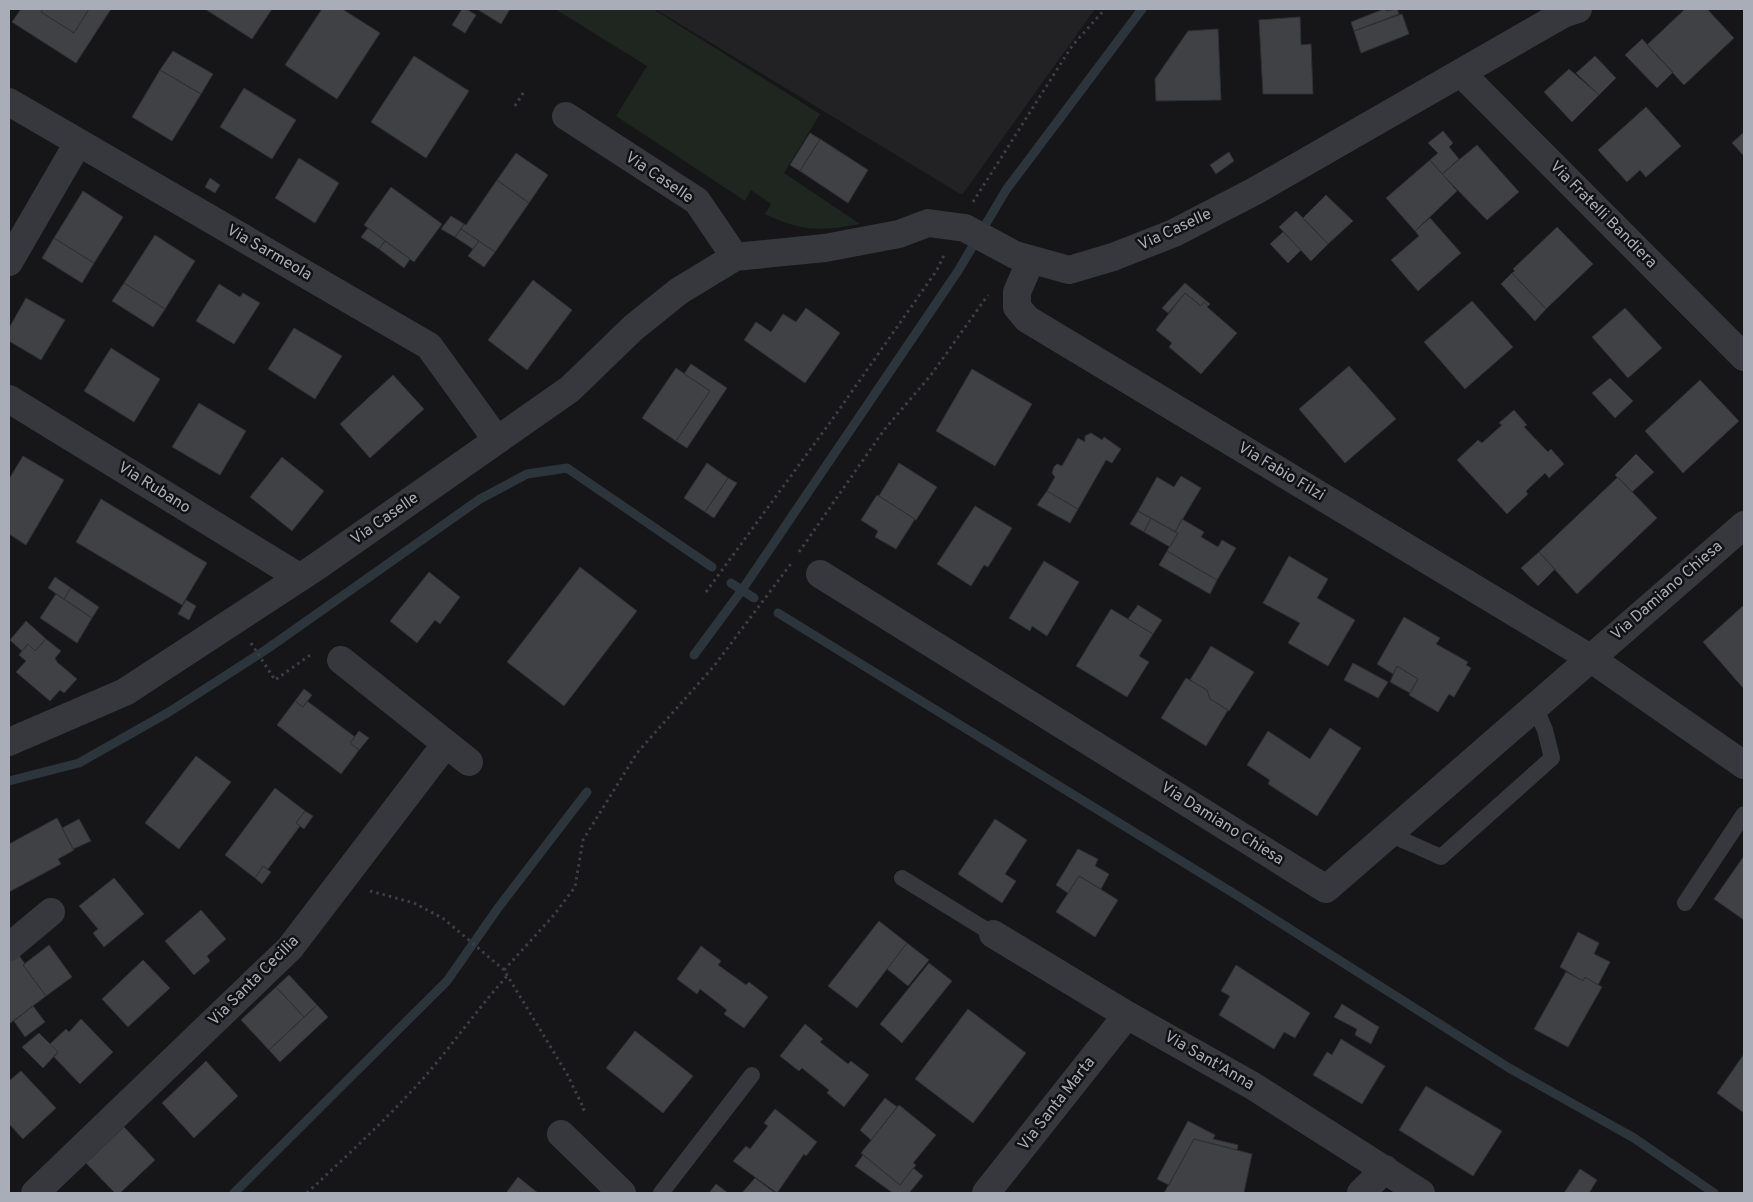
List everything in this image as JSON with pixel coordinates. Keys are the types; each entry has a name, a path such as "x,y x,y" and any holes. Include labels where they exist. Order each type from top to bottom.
{"street":[{"name":"Via Caselle","path":"9,742 125,692 299,578 570,389 633,328 679,292 735,257 835,246 899,234 928,223 961,227 1031,260 1069,270 1113,257 1174,232 1255,191 1563,14 1578,9"},
{"name":"Via Fratelli Bandiera","path":"1461,73 1744,358"},
{"name":"Via Sarmeola","path":"9,102 429,346 497,440"},
{"name":"Via Caselle","path":"566,116 697,201 735,257"},
{"path":"9,262 78,142"},
{"name":"Via Fabio Filzi","path":"1031,260 1017,292 1017,307 1027,319 1590,658"},
{"name":"Via Rubano","path":"9,399 299,578"},
{"name":"Via Damiano Chiesa","path":"820,574 1326,889 1744,525"},
{"path":"1590,658 1744,766"},
{"path":"341,660 468,762"},
{"name":"Via Santa Cecilia","path":"35,1193 290,948 445,744"},
{"path":"9,947 51,912"},
{"name":"Via Sant'Anna","path":"993,934 1127,1015 1253,1086 1421,1193"},
{"name":"Via Santa Marta","path":"986,1193 1127,1015"},
{"path":"561,1134 622,1193"},
{"path":"1362,1193 1385,1169"}],"lane":[{"path":"1389,834 1441,858 1552,758 1545,730 1535,707"},
{"path":"1685,903 1744,814"},
{"path":"902,878 993,934"},
{"path":"660,1193 752,1075"}],"path":[{"path":"706,592 834,417 937,270 961,227 1072,46 1105,9"},
{"path":"515,106 525,90"},
{"path":"504,970 554,915 575,886 583,840 637,753 714,666 751,619 884,430 931,375 990,292"},
{"path":"246,636 275,680 314,652 330,652 341,660"},
{"path":"363,889 414,903 444,919 504,970 567,1074 584,1108 561,1134"},
{"path":"307,1193 406,1097 440,1058 479,1007 508,976"}],"shaded area":[{"path":"555,9 653,9 820,114 784,173 860,224 822,229 801,227 778,220 765,214 771,204 751,190 745,201 616,116 647,66"},
{"path":"655,9 1095,9 962,195"}],"building":[{"path":"21,9 43,9 41,12 74,33 89,9 111,9 76,63 12,22"},
{"path":"43,9 89,9 74,33 41,12"},
{"path":"205,9 272,9 252,39"},
{"path":"322,9 342,9 380,33 337,99 285,65"},
{"path":"462,9 466,9 476,15 465,33 452,25"},
{"path":"477,9 510,9 501,24"},
{"path":"1384,9 1387,11 1397,9 1399,14 1354,31 1351,22"},
{"path":"1685,9 1707,9 1734,38 1684,85 1647,45"},
{"path":"1402,14 1409,34 1361,53 1354,31"},
{"path":"1300,17 1301,45 1311,44 1313,94 1263,94 1259,20"},
{"path":"1218,29 1221,100 1156,101 1155,79 1188,31"},
{"path":"1642,39 1673,72 1657,88 1625,55"},
{"path":"173,51 213,74 201,94 160,70"},
{"path":"414,56 469,91 426,158 371,122"},
{"path":"1595,56 1616,78 1599,95 1576,73"},
{"path":"1569,69 1599,95 1572,122 1544,92"},
{"path":"160,70 201,94 172,141 132,117"},
{"path":"244,88 296,120 272,159 220,127"},
{"path":"1646,107 1681,146 1646,177 1640,170 1627,182 1598,150"},
{"path":"1443,131 1453,143 1449,147 1459,159 1442,174 1430,160 1438,153 1428,143"},
{"path":"1744,132 1744,156 1732,143"},
{"path":"810,133 820,139 800,171 790,165"},
{"path":"820,139 868,170 848,203 800,171"},
{"path":"1477,145 1519,192 1487,220 1442,174"},
{"path":"1229,152 1234,161 1216,174 1210,165"},
{"path":"516,153 548,175 529,203 497,180"},
{"path":"299,158 339,183 315,223 275,198"},
{"path":"1430,160 1457,191 1415,231 1386,198"},
{"path":"210,178 220,185 215,193 205,187"},
{"path":"497,180 529,203 495,252 461,229 464,224 466,225"},
{"path":"391,187 442,224 414,262 364,225"},
{"path":"83,191 123,217 94,263 54,238"},
{"path":"1326,195 1353,221 1328,244 1303,218"},
{"path":"1296,211 1328,244 1311,261 1279,227"},
{"path":"451,216 464,224 455,237 441,229"},
{"path":"1430,218 1461,253 1418,291 1391,260 1419,236 1415,231"},
{"path":"1557,227 1593,264 1546,309 1512,273 1515,271 1513,269"},
{"path":"368,228 385,241 379,249 361,237"},
{"path":"461,229 479,241 473,249 455,237"},
{"path":"1283,232 1301,250 1288,263 1270,244"},
{"path":"155,235 195,261 165,309 124,283"},
{"path":"54,238 94,263 82,283 42,258"},
{"path":"385,241 410,259 404,268 379,249"},
{"path":"479,241 495,252 484,267 468,256"},
{"path":"1512,273 1546,309 1535,321 1501,284"},
{"path":"533,280 572,310 527,370 488,340"},
{"path":"124,283 165,309 153,327 112,301"},
{"path":"1185,283 1210,304 1208,306 1204,302 1201,306 1185,293 1168,313 1162,308"},
{"path":"219,284 240,297 243,293 260,303 234,344 196,321"},
{"path":"1185,293 1201,306 1204,302 1207,307 1237,333 1201,374 1169,347 1172,343 1156,330"},
{"path":"26,298 65,320 41,360 9,341 9,328"},
{"path":"1472,301 1513,347 1465,389 1424,342"},
{"path":"806,308 840,333 805,383 744,340 756,322 771,332 783,314 796,322"},
{"path":"1625,308 1662,348 1628,378 1592,337"},
{"path":"294,328 342,356 315,399 268,369"},
{"path":"111,348 160,379 134,422 84,391"},
{"path":"691,364 727,388 687,448 676,441 710,391 684,374"},
{"path":"1349,366 1396,419 1345,463 1299,409"},
{"path":"676,368 710,391 676,441 642,418"},
{"path":"972,369 1032,404 995,466 936,431"},
{"path":"393,375 424,409 370,458 340,424"},
{"path":"1610,378 1633,401 1615,418 1592,393"},
{"path":"1700,380 1739,421 1683,473 1645,431"},
{"path":"199,403 246,431 220,475 172,447"},
{"path":"1514,410 1527,425 1524,427 1548,452 1551,449 1564,464 1549,478 1545,473 1526,491 1528,494 1507,514 1457,460 1478,440 1482,443 1502,425 1499,423"},
{"path":"1091,433 1102,440 1104,437 1121,449 1112,463 1106,460 1078,509 1047,491 1055,477 1052,473 1054,467 1057,464 1062,466 1078,438 1085,442 1085,436"},
{"path":"1636,454 1654,472 1632,492 1615,475"},
{"path":"23,456 64,480 26,545 9,534 9,479"},
{"path":"282,457 324,491 292,531 250,497"},
{"path":"707,463 728,478 705,512 684,498"},
{"path":"899,463 937,487 916,520 879,496"},
{"path":"1181,476 1201,488 1175,532 1138,511 1157,477 1174,487"},
{"path":"1618,477 1657,518 1577,594 1539,552"},
{"path":"728,478 737,483 714,518 705,512"},
{"path":"1047,491 1078,509 1070,523 1037,505"},
{"path":"877,495 915,519 896,549 875,537 878,531 861,520"},
{"path":"101,499 207,563 182,605 76,542"},
{"path":"975,506 1012,528 988,567 984,565 971,586 937,564"},
{"path":"1138,511 1151,518 1144,532 1130,524"},
{"path":"1151,518 1178,533 1170,547 1144,532"},
{"path":"1182,519 1204,532 1201,537 1218,547 1222,540 1236,548 1217,580 1167,551 1178,533 1175,532"},
{"path":"1167,551 1217,580 1210,594 1159,565"},
{"path":"1539,552 1555,569 1538,586 1521,568"},
{"path":"1289,556 1328,579 1317,598 1355,620 1328,666 1288,643 1300,623 1263,603"},
{"path":"1044,561 1079,582 1047,636 1032,626 1030,631 1009,618"},
{"path":"580,567 637,611 564,706 507,662"},
{"path":"429,572 460,597 440,624 435,620 417,643 390,621"},
{"path":"55,577 71,588 64,599 48,588"},
{"path":"71,588 99,607 92,618 64,599"},
{"path":"56,594 92,618 77,643 40,618"},
{"path":"186,600 196,606 189,620 178,614"},
{"path":"1138,605 1162,620 1153,634 1128,619"},
{"path":"1744,605 1744,689 1703,642"},
{"path":"1111,609 1153,634 1139,656 1149,662 1127,697 1076,666"},
{"path":"1404,617 1440,638 1436,644 1468,662 1466,665 1471,668 1454,697 1449,694 1438,712 1409,695 1418,679 1397,666 1393,674 1377,664"},
{"path":"26,621 46,639 35,651 28,644 22,651 10,640"},
{"path":"46,639 61,651 55,658 57,662 77,679 64,693 60,690 50,701 16,672 26,661 19,655 28,644 35,651"},
{"path":"1211,646 1254,672 1229,711 1210,699 1207,690 1190,680"},
{"path":"1353,663 1388,682 1378,698 1344,680"},
{"path":"1397,666 1418,679 1410,693 1390,682"},
{"path":"1186,678 1207,690 1210,699 1228,710 1206,746 1161,718"},
{"path":"304,689 312,695 303,707 295,701"},
{"path":"295,701 303,707 307,701 355,737 350,743 359,750 341,774 277,725"},
{"path":"1330,728 1361,748 1317,816 1268,784 1270,780 1247,765 1268,731 1310,759"},
{"path":"359,731 369,738 359,750 350,743"},
{"path":"196,756 231,782 179,849 145,823"},
{"path":"275,788 305,811 296,823 300,826 268,869 263,866 255,878 225,855"},
{"path":"305,811 313,816 304,829 296,823"},
{"path":"57,818 74,850 58,859 61,864 9,892 9,844"},
{"path":"79,819 91,841 73,849 62,828"},
{"path":"995,819 1027,840 1005,874 1016,881 1002,903 958,874"},
{"path":"1078,849 1098,859 1095,866 1109,874 1101,889 1079,876 1068,893 1056,885"},
{"path":"1744,856 1744,920 1714,899"},
{"path":"263,866 271,872 262,884 255,878"},
{"path":"1079,876 1118,900 1095,937 1056,912"},
{"path":"114,878 144,914 104,947 93,933 98,929 79,906"},
{"path":"201,910 226,939 207,956 210,961 194,975 165,941"},
{"path":"879,921 907,943 857,1008 828,986"},
{"path":"1578,932 1599,943 1594,954 1610,962 1598,985 1585,977 1583,981 1560,967"},
{"path":"907,943 929,960 908,986 887,969"},
{"path":"49,945 72,977 46,996 23,965"},
{"path":"701,946 721,961 718,965 746,985 749,982 768,997 744,1028 724,1014 727,1010 700,989 697,994 677,979"},
{"path":"18,954 25,964 23,965 46,996 9,1024 9,961"},
{"path":"143,960 170,988 128,1027 102,999"},
{"path":"929,963 952,981 902,1043 880,1024"},
{"path":"1236,965 1310,1013 1295,1038 1284,1032 1274,1049 1219,1015 1230,996 1221,991"},
{"path":"1566,972 1583,981 1585,977 1602,987 1568,1047 1534,1029"},
{"path":"289,975 317,1005 304,1017 276,987"},
{"path":"276,987 304,1017 269,1050 241,1020"},
{"path":"1342,1004 1379,1027 1371,1044 1355,1035 1357,1029 1334,1017"},
{"path":"317,1005 328,1017 280,1062 269,1050"},
{"path":"33,1006 45,1022 25,1037 14,1021"},
{"path":"968,1009 1026,1053 973,1123 915,1079"},
{"path":"81,1019 113,1052 80,1084 54,1057 58,1052 50,1044 66,1029 69,1032"},
{"path":"805,1024 823,1039 820,1042 848,1064 851,1061 869,1075 844,1107 827,1093 829,1090 802,1068 799,1071 780,1056"},
{"path":"635,1031 693,1076 663,1113 606,1068"},
{"path":"39,1033 58,1052 43,1068 22,1047"},
{"path":"1341,1039 1385,1066 1362,1104 1313,1075 1327,1052 1332,1055"},
{"path":"1744,1054 1744,1113 1717,1093"},
{"path":"206,1061 238,1096 194,1138 162,1103"},
{"path":"21,1071 56,1108 23,1139 9,1124 9,1081"},
{"path":"1426,1086 1502,1131 1473,1176 1399,1130"},
{"path":"885,1098 897,1107 871,1140 860,1130"},
{"path":"899,1105 936,1135 913,1163 916,1165 900,1185 861,1153"},
{"path":"775,1109 817,1142 806,1156 804,1154 777,1193 733,1161 746,1146 750,1149 768,1126 764,1123"},
{"path":"1188,1121 1215,1135 1213,1139 1238,1145 1237,1150 1194,1139 1169,1185 1157,1179"},
{"path":"124,1127 155,1160 120,1193 115,1193 86,1163"},
{"path":"1194,1139 1252,1154 1244,1192 1246,1193 1164,1193"},
{"path":"863,1155 900,1185 913,1168 923,1176 909,1193 893,1193 855,1166"},
{"path":"1580,1169 1597,1180 1589,1193 1564,1193"},
{"path":"518,1177 538,1193 506,1193"},
{"path":"755,1178 775,1193 742,1193"},
{"path":"716,1184 728,1193 709,1193"}],"waterway":[{"path":"694,655 742,590 958,271 1006,190 1142,9"},
{"path":"9,781 79,763 169,712 267,649 480,499 527,474 567,468 712,567"},
{"path":"731,583 754,598"},
{"path":"778,613 1238,896 1509,1068 1634,1138 1714,1193"},
{"path":"234,1193 447,981 498,908 587,792"}]}
